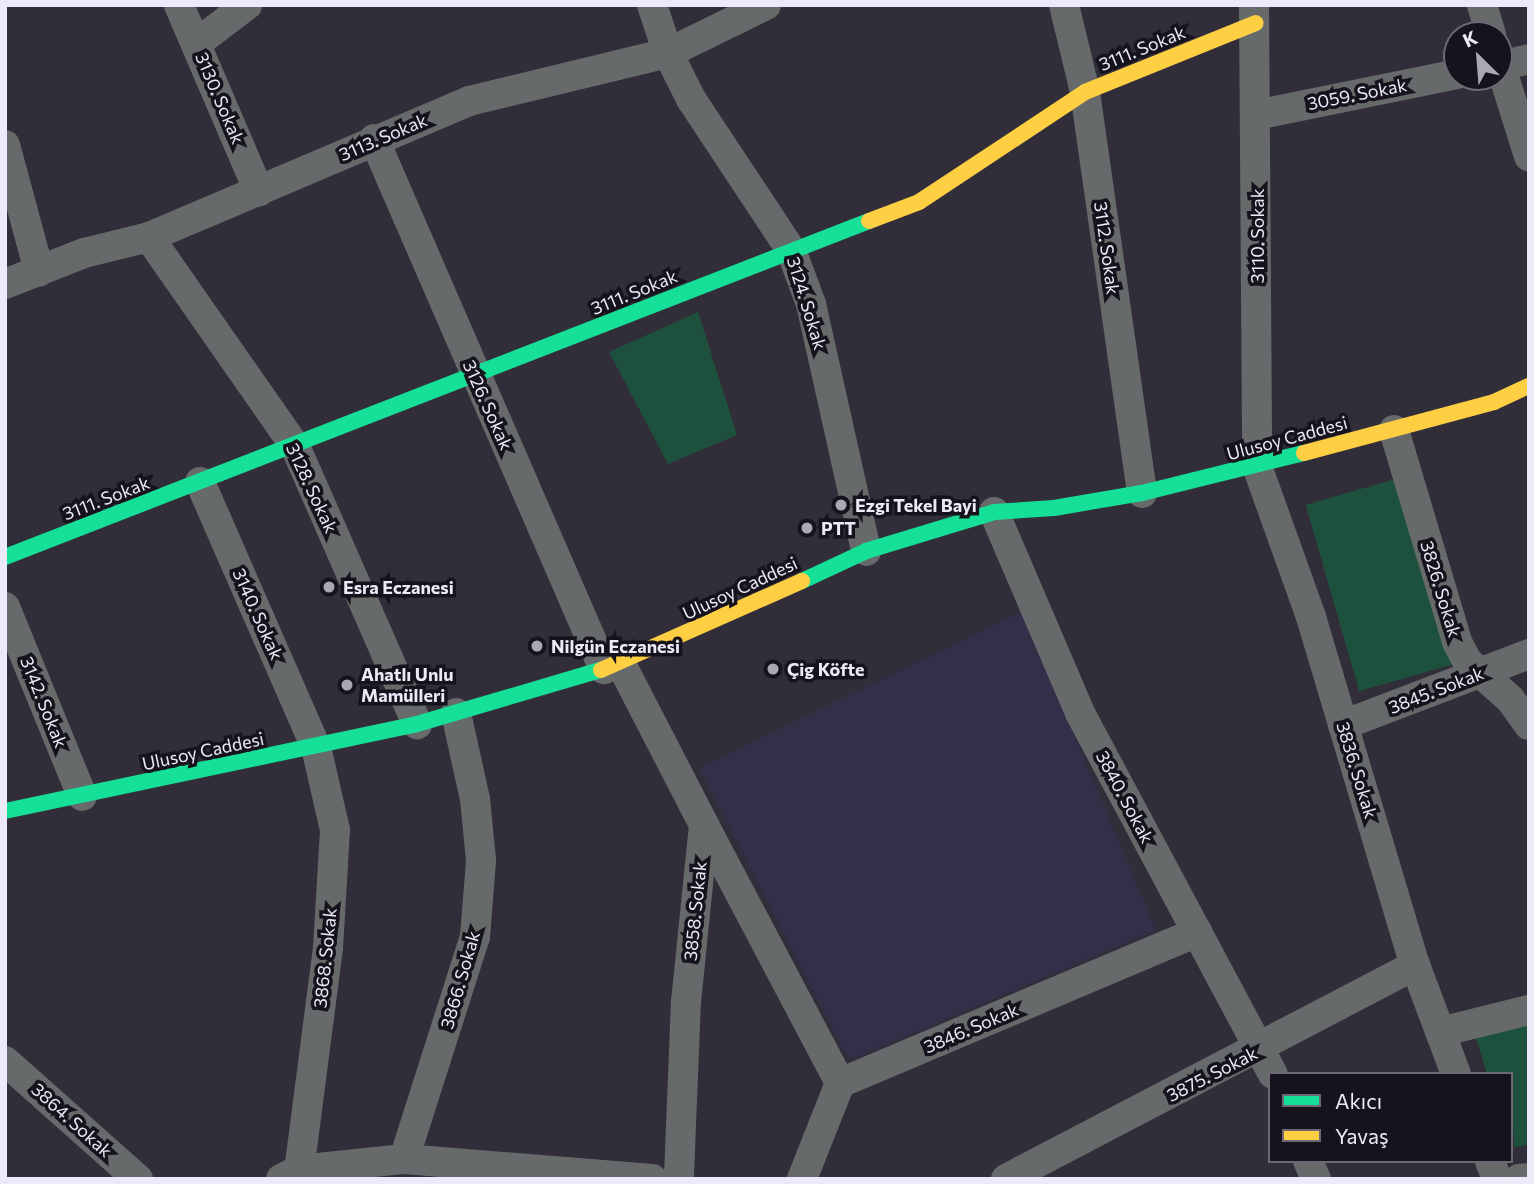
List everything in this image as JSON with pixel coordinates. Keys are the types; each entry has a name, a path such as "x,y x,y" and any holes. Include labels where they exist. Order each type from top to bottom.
{"street":[{"name":"3130. Sokak","path":"179,5 259,192"},
{"path":"197,43 247,5"},
{"name":"3124. Sokak","path":"652,5 668,53 691,99 791,250 811,304 866,551"},
{"name":"3113. Sokak","path":"5,284 149,237 469,100 668,53 766,5"},
{"name":"3112. Sokak","path":"1064,5 1085,92 1142,493"},
{"name":"3111. Sokak","path":"5,556 295,446 919,202 1085,92 1255,14"},
{"name":"3110. Sokak","path":"1255,14 1257,467"},
{"name":"3059. Sokak","path":"1256,115 1443,77"},
{"path":"1513,88 1529,156"},
{"name":"3126. Sokak","path":"374,139 475,376 613,666"},
{"path":"5,145 39,271"},
{"name":"3128. Sokak","path":"149,237 295,446 417,724"},
{"name":"Ulusoy Caddesi","path":"5,811 417,724 613,666 866,551 994,512 1054,508 1142,493 1257,467 1494,402 1529,386"},
{"name":"3826. Sokak","path":"1394,429 1448,618 1467,661 1529,725"},
{"name":"3836. Sokak","path":"1257,467 1343,725 1415,965 1455,1072"},
{"name":"3140. Sokak","path":"200,482 316,747"},
{"name":"3840. Sokak","path":"994,512 1080,713 1268,1061"},
{"name":"3142. Sokak","path":"5,607 82,796"},
{"name":"3845. Sokak","path":"1343,725 1529,654"},
{"path":"613,666 704,825 840,1083 802,1179"},
{"name":"3866. Sokak","path":"404,1159 475,937 481,860 475,799 456,713"},
{"name":"3868. Sokak","path":"290,1174 328,948 335,830 316,747"},
{"name":"3858. Sokak","path":"679,1179 686,1001 704,825"},
{"name":"3846. Sokak","path":"840,1083 1196,932"},
{"name":"3875. Sokak","path":"1006,1179 1268,1061 1415,965"},
{"path":"1440,1032 1529,1010"},
{"name":"3864. Sokak","path":"5,1061 138,1179"},
{"path":"290,1174 404,1159 652,1179"},
{"path":"1309,1163 1316,1179"},
{"path":"1519,1179 1529,1178"}],"shaded area":[{"path":"1022,611 1156,930 855,1058 846,1055 699,768"}],"green space":[{"path":"698,312 737,435 668,464 609,352"},
{"path":"1399,478 1452,664 1359,691 1306,505"},
{"path":"1529,1024 1529,1145 1514,1147 1513,1072 1486,1072 1476,1038"}],"traffic: fast":[{"path":"5,557 869,221"},
{"path":"802,581 866,551 994,512 1054,508 1142,493 1304,453"},
{"path":"5,811 417,724 601,670"}],"traffic: slow":[{"path":"869,221 919,202 1085,92 1256,23"},
{"path":"1304,453 1494,402 1529,386"},
{"path":"601,670 802,581"}],"place":[{"name":"Ezgi Tekel Bayi","path":"841,505"},
{"name":"PTT","path":"807,528"},
{"name":"Esra Eczanesi","path":"329,587"},
{"name":"Nilgün Eczanesi","path":"537,646"},
{"name":"Çig Köfte","path":"773,669"},
{"name":"Ahatlı Unlu Mamülleri","path":"347,685"}]}
